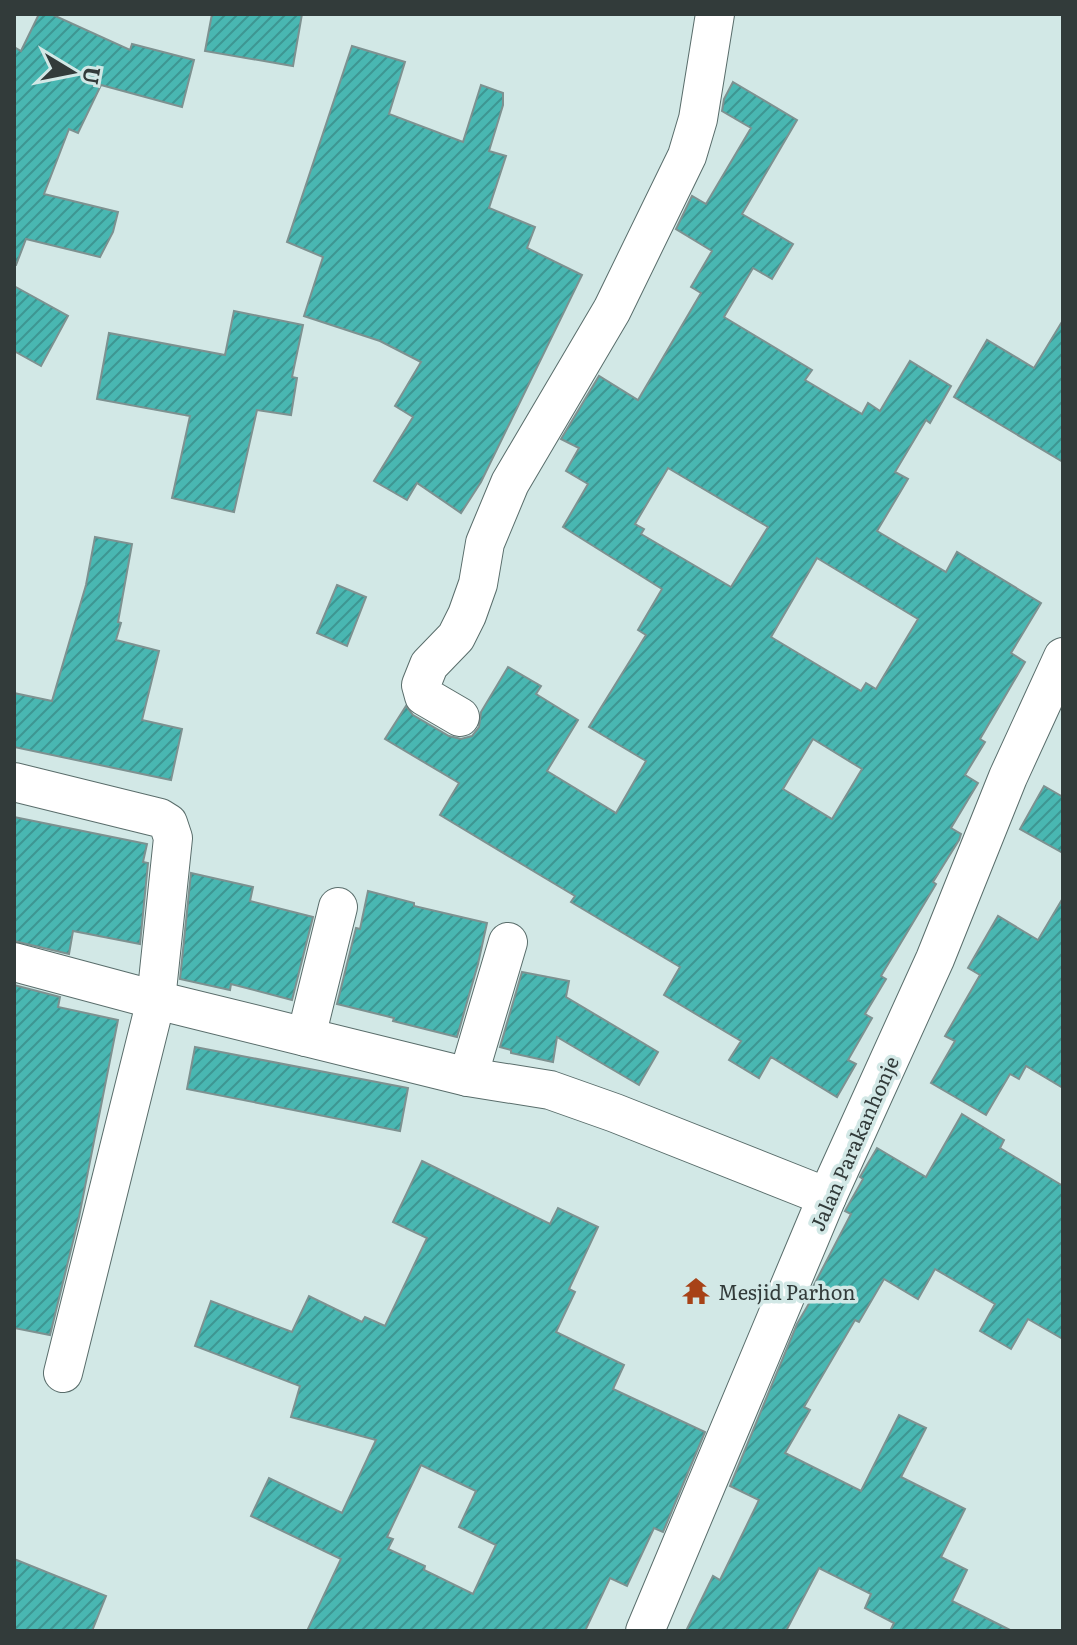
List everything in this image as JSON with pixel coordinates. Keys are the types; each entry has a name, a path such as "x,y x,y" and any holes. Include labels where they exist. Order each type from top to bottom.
{"street":[{"path":"441,706 421,685 429,665 456,637 467,615 478,584 485,543 494,515 510,483 612,310 687,156 698,119 715,14"},
{"name":"Jalan Parakanhonje","path":"645,1631 827,1197 929,973 1008,777 1063,657"},
{"path":"14,782 160,818 168,823 173,838 156,1000 63,1373"},
{"path":"306,1037 338,907"},
{"path":"468,1077 508,942"},
{"path":"14,962 468,1077 550,1090 827,1197"}],"building":[{"path":"39,14 51,14 130,50 132,44 194,60 182,107 101,85 78,133 69,129 44,194 118,212 113,232 100,257 26,239 14,265 14,47 21,51"},
{"path":"212,14 302,14 293,66 205,51"},
{"path":"352,46 405,62 389,114 463,142 481,85 503,93 503,105 489,151 506,156 489,208 535,227 527,248 582,275 481,482 461,513 417,483 407,500 374,481 413,417 395,406 421,362 380,341 304,316 323,257 287,242"},
{"path":"733,82 797,120 742,214 793,244 772,279 753,268 724,317 812,370 805,380 862,414 868,403 880,411 910,361 951,386 930,423 926,420 895,472 908,479 877,531 946,572 957,552 1041,603 1011,653 1025,662 980,739 985,742 965,775 978,783 951,828 961,834 959,840 881,976 886,979 865,1014 872,1018 848,1060 856,1064 837,1097 771,1057 759,1078 729,1060 741,1041 664,995 680,967 571,902 575,896 440,815 459,783 385,739 406,706 413,715 449,736 461,739 472,736 479,727 481,712 508,667 541,686 536,694 578,720 547,771 616,813 646,761 589,727 646,635 638,630 662,589 563,527 588,484 566,471 579,448 561,439 599,376 638,400 701,293 691,287 712,251 676,229 692,196 706,204 751,128 722,111","holes":["668,468 768,527 731,587 641,534 644,529 635,524","817,558 918,619 876,689 866,683 861,691 771,637","813,739 862,769 832,819 783,789"]},
{"path":"14,286 68,316 41,366 14,351"},
{"path":"234,311 303,325 292,377 297,378 291,415 257,410 234,512 172,498 190,416 97,399 109,333 225,355"},
{"path":"1063,320 1063,462 954,397 987,340 1034,368"},
{"path":"95,537 132,544 116,640 159,651 142,720 182,729 171,780 14,747 14,693 52,701 86,585"},
{"path":"337,585 366,597 347,646 317,633"},
{"path":"1044,786 1063,797 1063,853 1020,829"},
{"path":"14,817 147,844 143,862 148,863 140,944 73,931 69,954 14,941"},
{"path":"191,873 253,887 250,901 313,917 292,1000 231,984 230,990 180,979"},
{"path":"368,891 414,903 414,906 487,923 457,1037 337,1004"},
{"path":"1063,898 1063,1088 1026,1066 1019,1079 1010,1074 986,1115 931,1083 955,1041 945,1036 980,975 968,968 998,916 1038,940"},
{"path":"522,972 569,981 566,997 658,1052 639,1085 557,1037 553,1062 511,1053 511,1050 500,1047"},
{"path":"14,985 60,997 58,1007 118,1020 79,1217 50,1335 14,1328"},
{"path":"195,1047 408,1088 400,1131 187,1089"},
{"path":"962,1114 1004,1140 1000,1148 1063,1186 1063,1339 1028,1319 1011,1349 980,1331 995,1304 935,1269 918,1299 884,1279 859,1322 855,1320 804,1407 810,1410 785,1453 861,1491 899,1415 926,1428 901,1477 965,1509 941,1557 967,1570 952,1601 1012,1631 890,1631 894,1623 865,1608 871,1594 819,1568 786,1631 686,1631 713,1576 720,1580 759,1500 730,1486 797,1324 814,1295 810,1293 851,1214 845,1211 863,1179 860,1177 877,1148 926,1177"},
{"path":"422,1161 550,1224 558,1208 598,1227 569,1289 575,1292 556,1332 624,1365 613,1389 705,1432 663,1532 654,1528 627,1586 610,1578 585,1631 307,1631 341,1559 251,1516 269,1478 342,1513 376,1440 291,1417 300,1386 195,1346 211,1301 292,1332 309,1296 362,1322 365,1317 385,1326 427,1238 393,1222","holes":["421,1465 476,1491 459,1527 496,1545 473,1594 388,1549 393,1539 387,1537"]},
{"path":"14,1559 106,1596 92,1631 14,1631"}],"place":[{"name":"Mesjid Parhon","path":"696,1291"}]}
